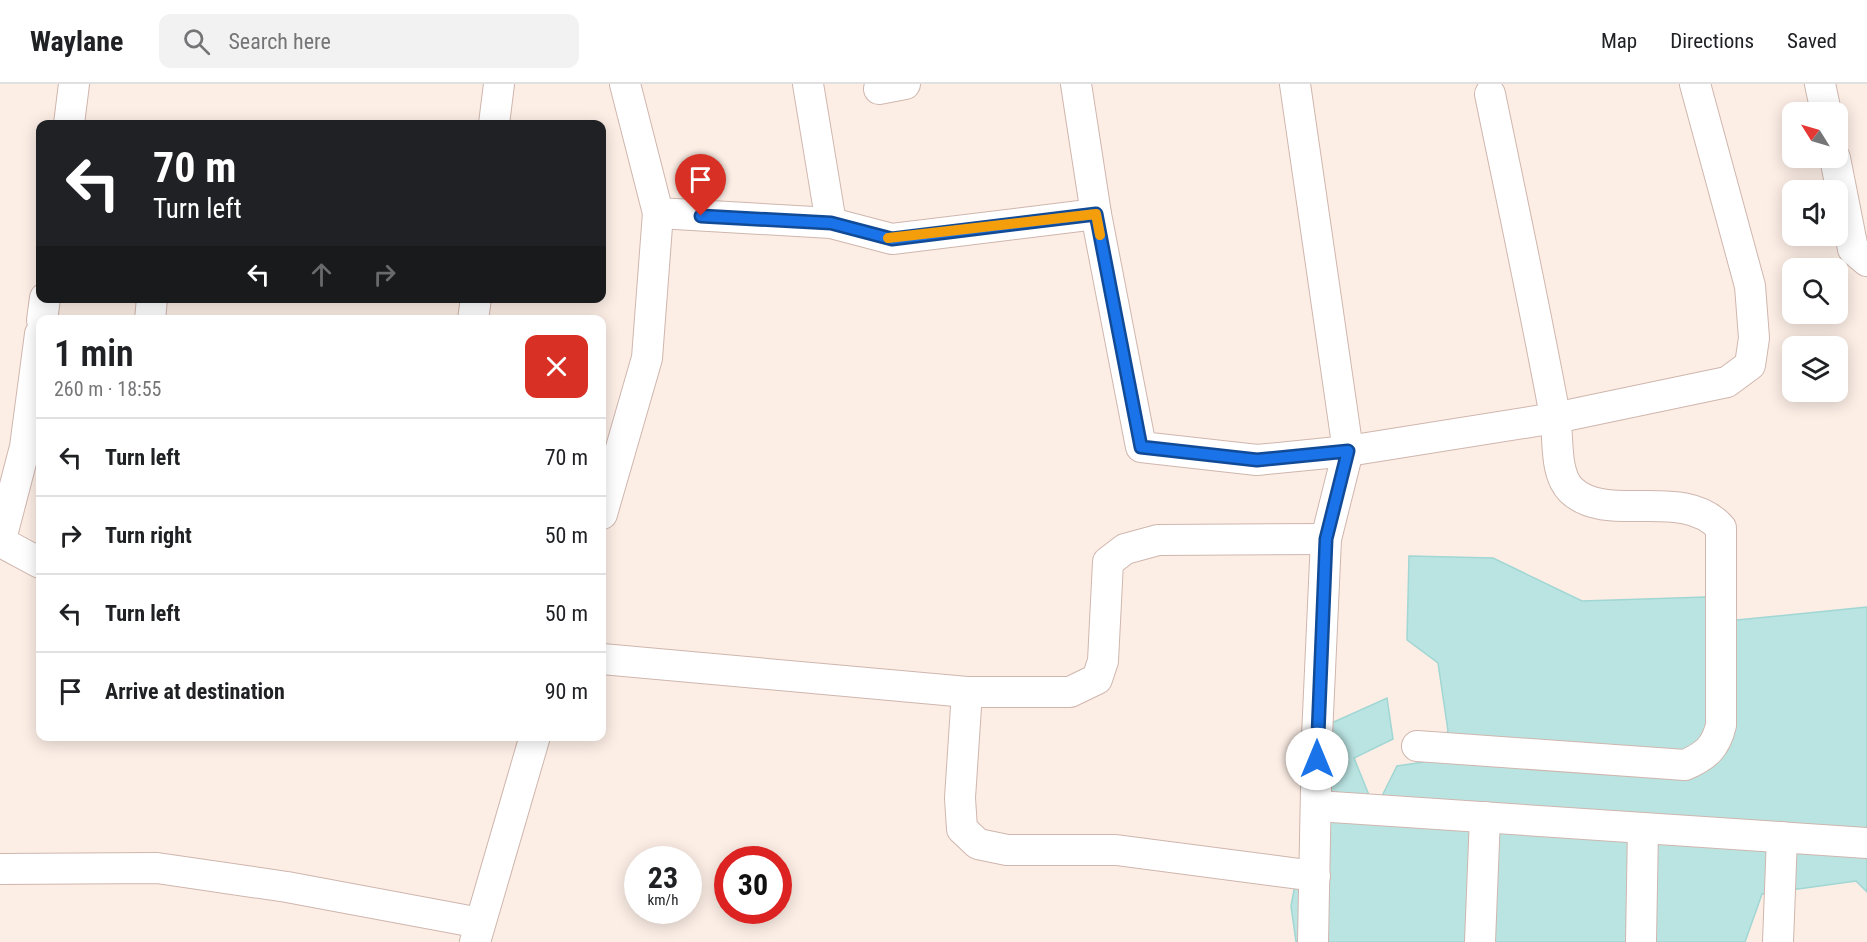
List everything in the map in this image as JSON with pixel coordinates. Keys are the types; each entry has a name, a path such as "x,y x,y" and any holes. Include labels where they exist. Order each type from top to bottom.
{"street":[{"path":"70,120 74,84"},
{"path":"494,120 499,84"},
{"path":"606,480 647,358 658,213 625,84"},
{"path":"808,84 831,223"},
{"path":"1076,84 1096,214 1141,447 1257,460 1348,451 1555,418 1726,382 1750,364 1754,338 1750,286 1695,84"},
{"path":"1295,84 1348,451 1326,539 1317,736 1313,942"},
{"path":"1820,84 1824,102"},
{"path":"1417,746 1685,765 1702,758 1717,742 1721,725 1720,528 1710,515 1693,508 1589,501 1571,490 1562,475 1555,418 1490,94"},
{"path":"1837,168 1853,249 1867,261"},
{"path":"658,213 831,223 892,239 1096,214"},
{"path":"36,359 22,447 1,543 36,561"},
{"path":"606,659 967,692 1070,692 1097,679 1103,661 1108,562 1125,549 1158,540 1326,539"},
{"path":"967,692 960,798 962,829 978,844 1007,850 1116,850 1315,876"},
{"path":"0,869 157,868 287,887 478,933 534,741"},
{"path":"1317,806 1867,843"},
{"path":"1480,942 1485,817"},
{"path":"1641,942 1643,828"},
{"path":"1778,942 1782,837"}],"water":[{"path":"1409,556 1493,558 1582,601 1706,597 1737,620 1867,607 1867,892 1856,881 1762,894 1745,942 1296,942 1291,906 1307,821 1296,739 1387,698 1393,739 1354,758 1375,810 1397,766 1424,762 1448,731 1438,663 1407,640"}],"slow traffic":[{"path":"888,238 1096,214 1100,235"}],"route":[{"path":"701,216 831,223 892,239 1096,214 1141,447 1257,460 1348,451 1326,539 1317,759"}]}
